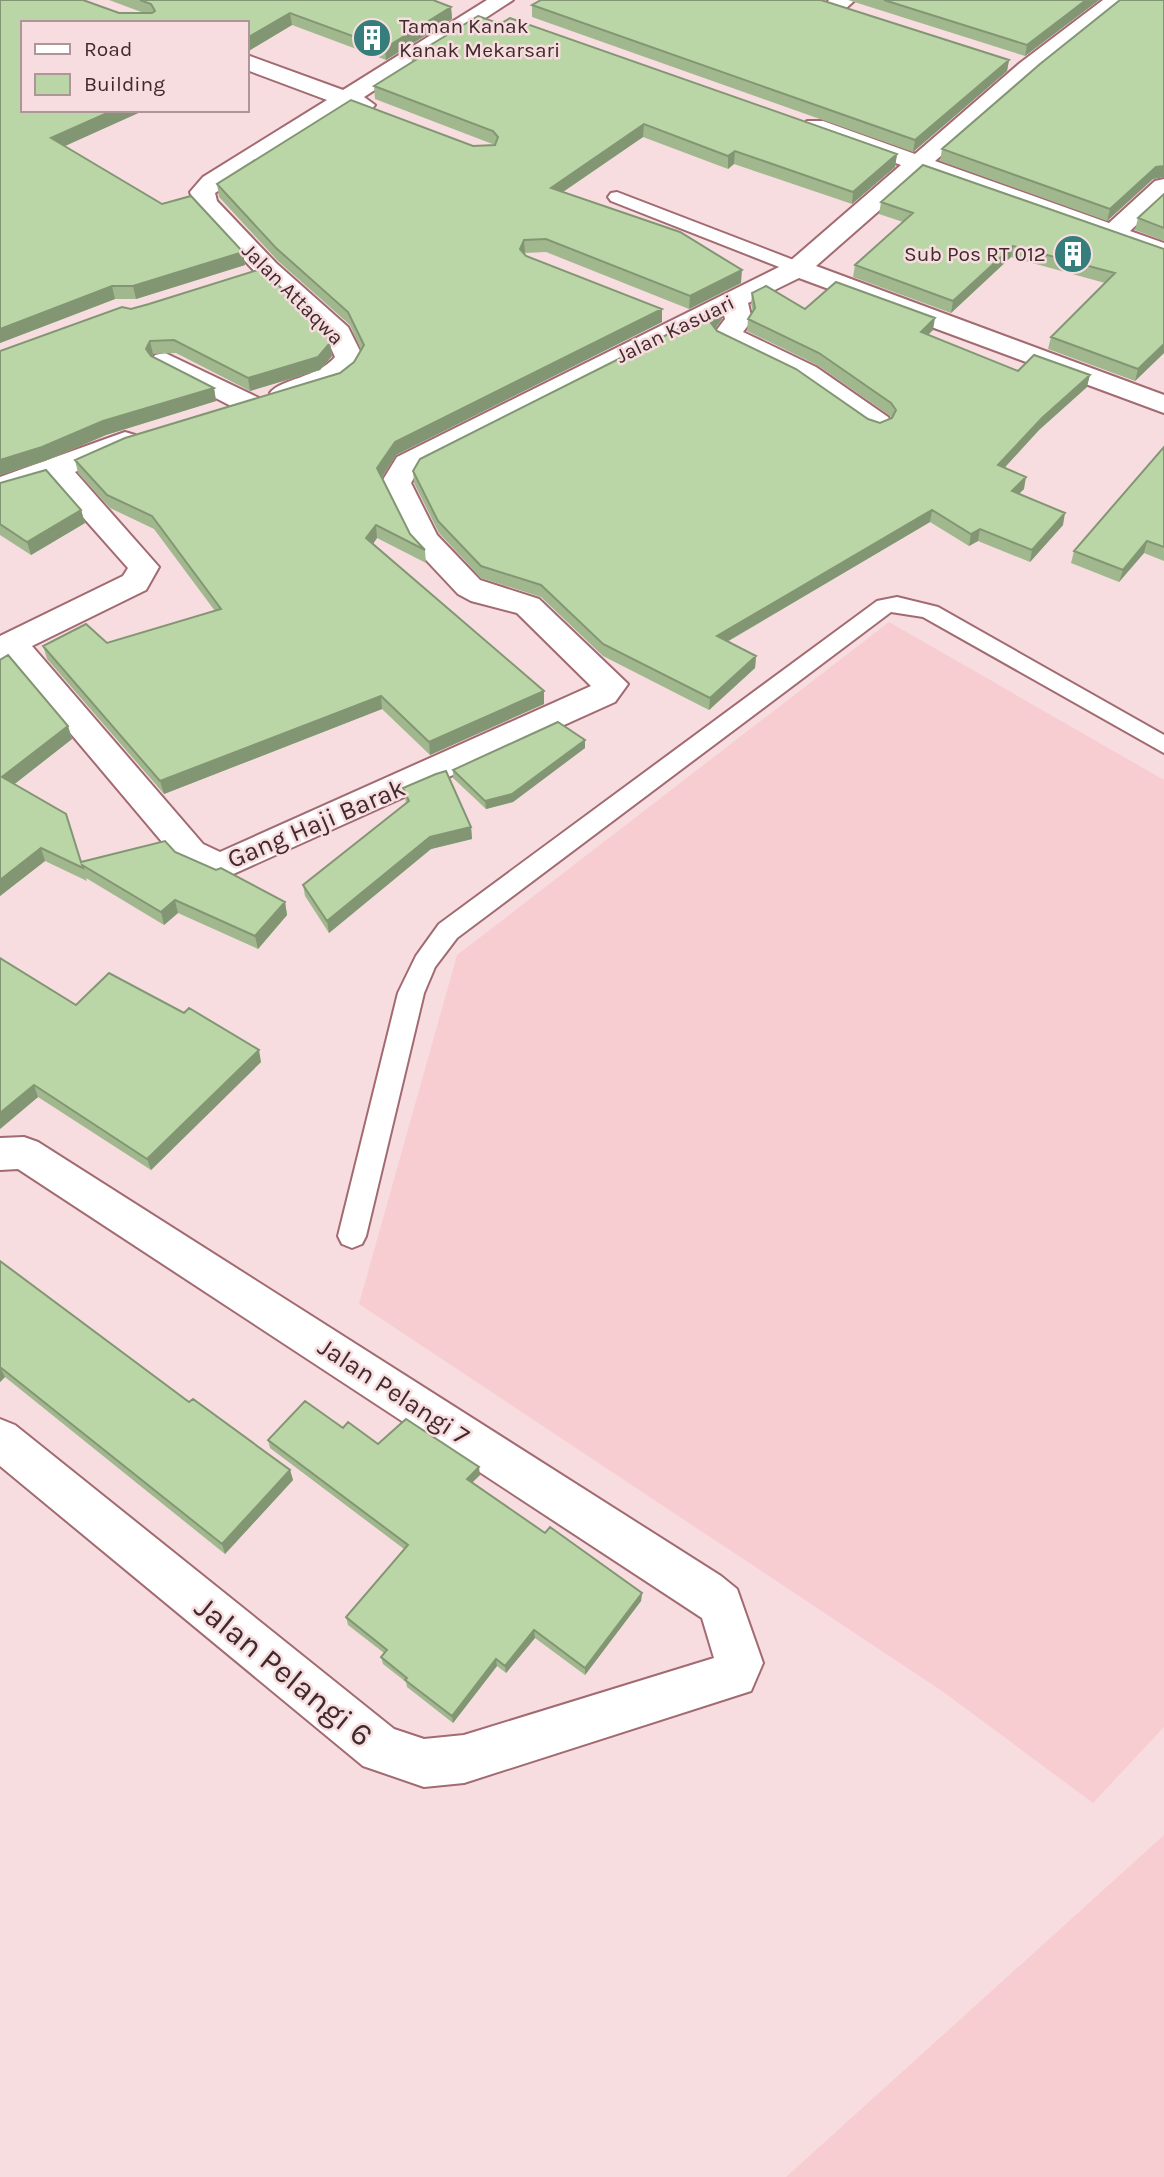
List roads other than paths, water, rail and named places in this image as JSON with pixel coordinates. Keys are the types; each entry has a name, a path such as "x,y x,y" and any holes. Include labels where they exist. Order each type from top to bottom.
{"street":[{"path":"456,0 499,10"},
{"name":"Jalan Kasuari","path":"612,684 528,606 508,598 482,594 469,587 424,539 396,483 407,463 677,316 734,301 798,268 1028,68 1117,0"},
{"path":"345,98 499,10"},
{"path":"1003,59 1028,68"},
{"path":"248,62 383,113"},
{"name":"Jalan Attaqwa","path":"210,416 331,378 343,368 349,357 338,333 255,273 205,203 202,192 212,181 345,98"},
{"path":"789,116 1164,252"},
{"path":"1113,233 1164,186"},
{"path":"798,268 1164,405"},
{"path":"734,301 739,320 727,335 806,373 878,423"},
{"path":"165,361 249,404"},
{"path":"0,487 56,469 117,443 157,431"},
{"path":"4,636 135,583 144,567 56,469"},
{"name":"Gang Haji Barak","path":"4,636 191,853 220,867 603,694 612,684"},
{"name":"Jalan Pelangi 7","path":"0,1154 24,1153 705,1592 721,1605 728,1622 739,1663 734,1675"},
{"name":"Jalan Pelangi 6","path":"0,1439 380,1749 424,1763 464,1759 734,1675"}],"lane":[{"path":"617,197 798,268"},
{"path":"352,1236 411,993 425,963 448,931 885,606 897,604 930,612 1164,745"}],"place":[{"name":"Taman Kanak Kanak Mekarsari","path":"372,38"},
{"name":"Sub Pos RT 012","path":"1073,254"}]}
